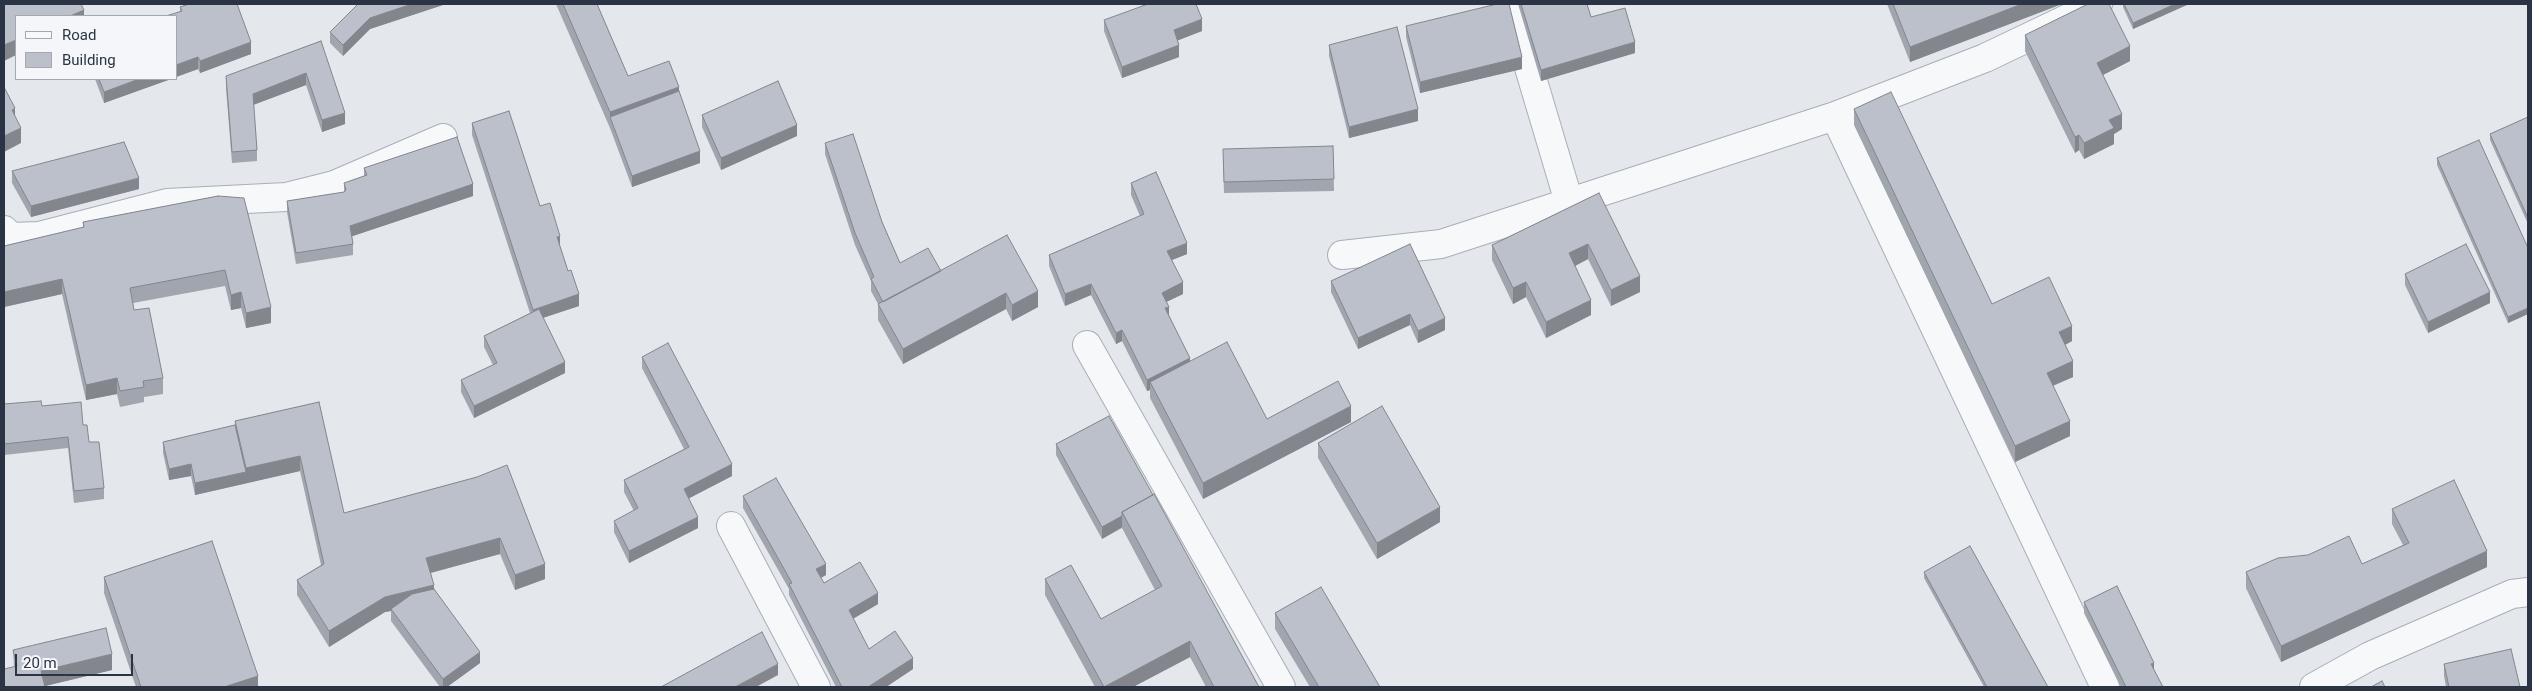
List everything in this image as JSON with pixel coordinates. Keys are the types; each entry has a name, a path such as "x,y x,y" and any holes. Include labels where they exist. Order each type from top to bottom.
{"lane":[{"path":"1510,4 1569,202"},
{"path":"1342,255 1441,244 1835,116 1985,58 2098,4"},
{"path":"1835,116 2105,687"},
{"path":"4,230 11,237 38,236 167,203 286,197 334,185 443,138"},
{"path":"1087,345 1282,687"},
{"path":"731,526 816,687"},
{"path":"2314,687 2370,656 2512,594 2528,592"}],"building":[{"path":"4,4 81,4 84,10 72,15 15,15 15,40 4,45"},
{"path":"189,4 237,4 251,42 200,61 198,57 178,64 178,15 169,15 182,11 180,7"},
{"path":"358,4 412,4 370,18 343,45 330,32"},
{"path":"563,4 597,4 628,76 669,61 679,87 610,112"},
{"path":"1148,4 1196,4 1202,19 1174,30 1179,45 1122,67 1104,20"},
{"path":"1497,4 1509,4 1522,57 1420,82 1406,26"},
{"path":"1521,4 1587,4 1591,17 1625,8 1635,42 1541,70"},
{"path":"1893,4 2022,4 1910,47"},
{"path":"2088,4 2109,4 2130,46 2097,63 2122,114 2109,120 2114,128 2084,143 2079,135 2075,137 2025,35"},
{"path":"2124,4 2175,4 2133,23"},
{"path":"1397,27 1418,109 1349,127 1329,45"},
{"path":"321,41 345,113 322,120 306,73 253,94 257,150 232,152 226,76"},
{"path":"99,80 136,80 104,92"},
{"path":"778,81 797,125 721,158 702,115"},
{"path":"4,87 15,108 12,110 21,128 4,136"},
{"path":"679,91 700,151 632,176 610,117"},
{"path":"1891,92 1992,304 2049,277 2072,326 2059,332 2073,361 2047,373 2070,421 2015,446 1854,109"},
{"path":"509,111 540,206 550,203 560,236 557,237 568,271 571,270 579,294 533,310 472,123"},
{"path":"2528,117 2528,218 2490,134"},
{"path":"853,134 882,222 900,263 928,248 941,271 883,302 871,279 874,277 855,233 825,143"},
{"path":"457,137 473,184 350,226 353,244 296,253 287,201 344,192 346,190 344,183 367,175 364,168"},
{"path":"2479,140 2528,248 2528,308 2508,317 2437,158"},
{"path":"124,142 139,178 31,206 12,171"},
{"path":"1333,146 1334,179 1224,182 1223,149"},
{"path":"1156,172 1187,243 1167,251 1183,282 1162,293 1169,307 1165,308 1190,358 1147,380 1122,330 1116,333 1091,284 1065,294 1049,255 1144,214 1131,183"},
{"path":"1599,193 1640,276 1611,290 1588,244 1569,253 1591,300 1546,322 1526,282 1513,288 1492,245"},
{"path":"218,196 244,198 271,307 246,313 241,292 231,295 225,270 130,288 134,310 149,308 163,378 143,381 144,387 120,391 117,378 86,385 62,279 4,292 4,246 84,227 83,222"},
{"path":"1007,235 1038,291 1012,305 1006,293 903,349 878,304"},
{"path":"1410,244 1445,318 1418,331 1410,314 1358,338 1331,281"},
{"path":"2466,244 2490,292 2428,322 2405,274"},
{"path":"539,309 565,362 474,406 461,380 497,363 484,336"},
{"path":"1227,342 1267,419 1338,381 1351,406 1203,483 1150,382"},
{"path":"668,343 732,464 684,489 698,517 629,551 614,521 638,508 624,480 689,447 642,357"},
{"path":"41,401 42,406 81,402 83,425 87,425 89,442 99,442 104,488 74,491 68,437 4,444 4,404"},
{"path":"319,402 344,513 477,477 507,465 545,564 515,575 500,538 426,558 434,585 385,597 329,631 297,580 324,564 300,456 246,468 235,421"},
{"path":"1382,406 1440,507 1377,543 1318,443"},
{"path":"1109,416 1153,495 1122,512 1122,516 1102,527 1056,444"},
{"path":"235,425 246,472 195,483 191,464 169,469 163,442"},
{"path":"776,478 826,564 816,569 824,583 860,562 878,593 849,610 869,649 895,631 913,658 868,687 842,687 789,584 792,583 743,496"},
{"path":"2454,480 2487,551 2281,646 2246,572 2278,558 2308,555 2349,536 2362,564 2409,543 2392,509"},
{"path":"1154,494 1259,687 1214,687 1190,641 1104,687 1045,579 1071,565 1101,619 1162,586 1122,512"},
{"path":"212,541 258,676 224,687 141,687 104,577"},
{"path":"1970,546 2048,687 1987,687 1924,572"},
{"path":"2117,586 2154,663 2151,664 2163,687 2126,687 2084,602"},
{"path":"1321,587 1380,687 1319,687 1275,613"},
{"path":"434,589 480,652 443,679 391,609 412,594"},
{"path":"106,628 112,654 41,671 45,687 4,687 4,669 17,666 13,650"},
{"path":"762,632 778,664 735,687 661,687"},
{"path":"2511,649 2520,687 2449,687 2444,664"},
{"path":"2382,681 2385,687 2371,687"}]}
